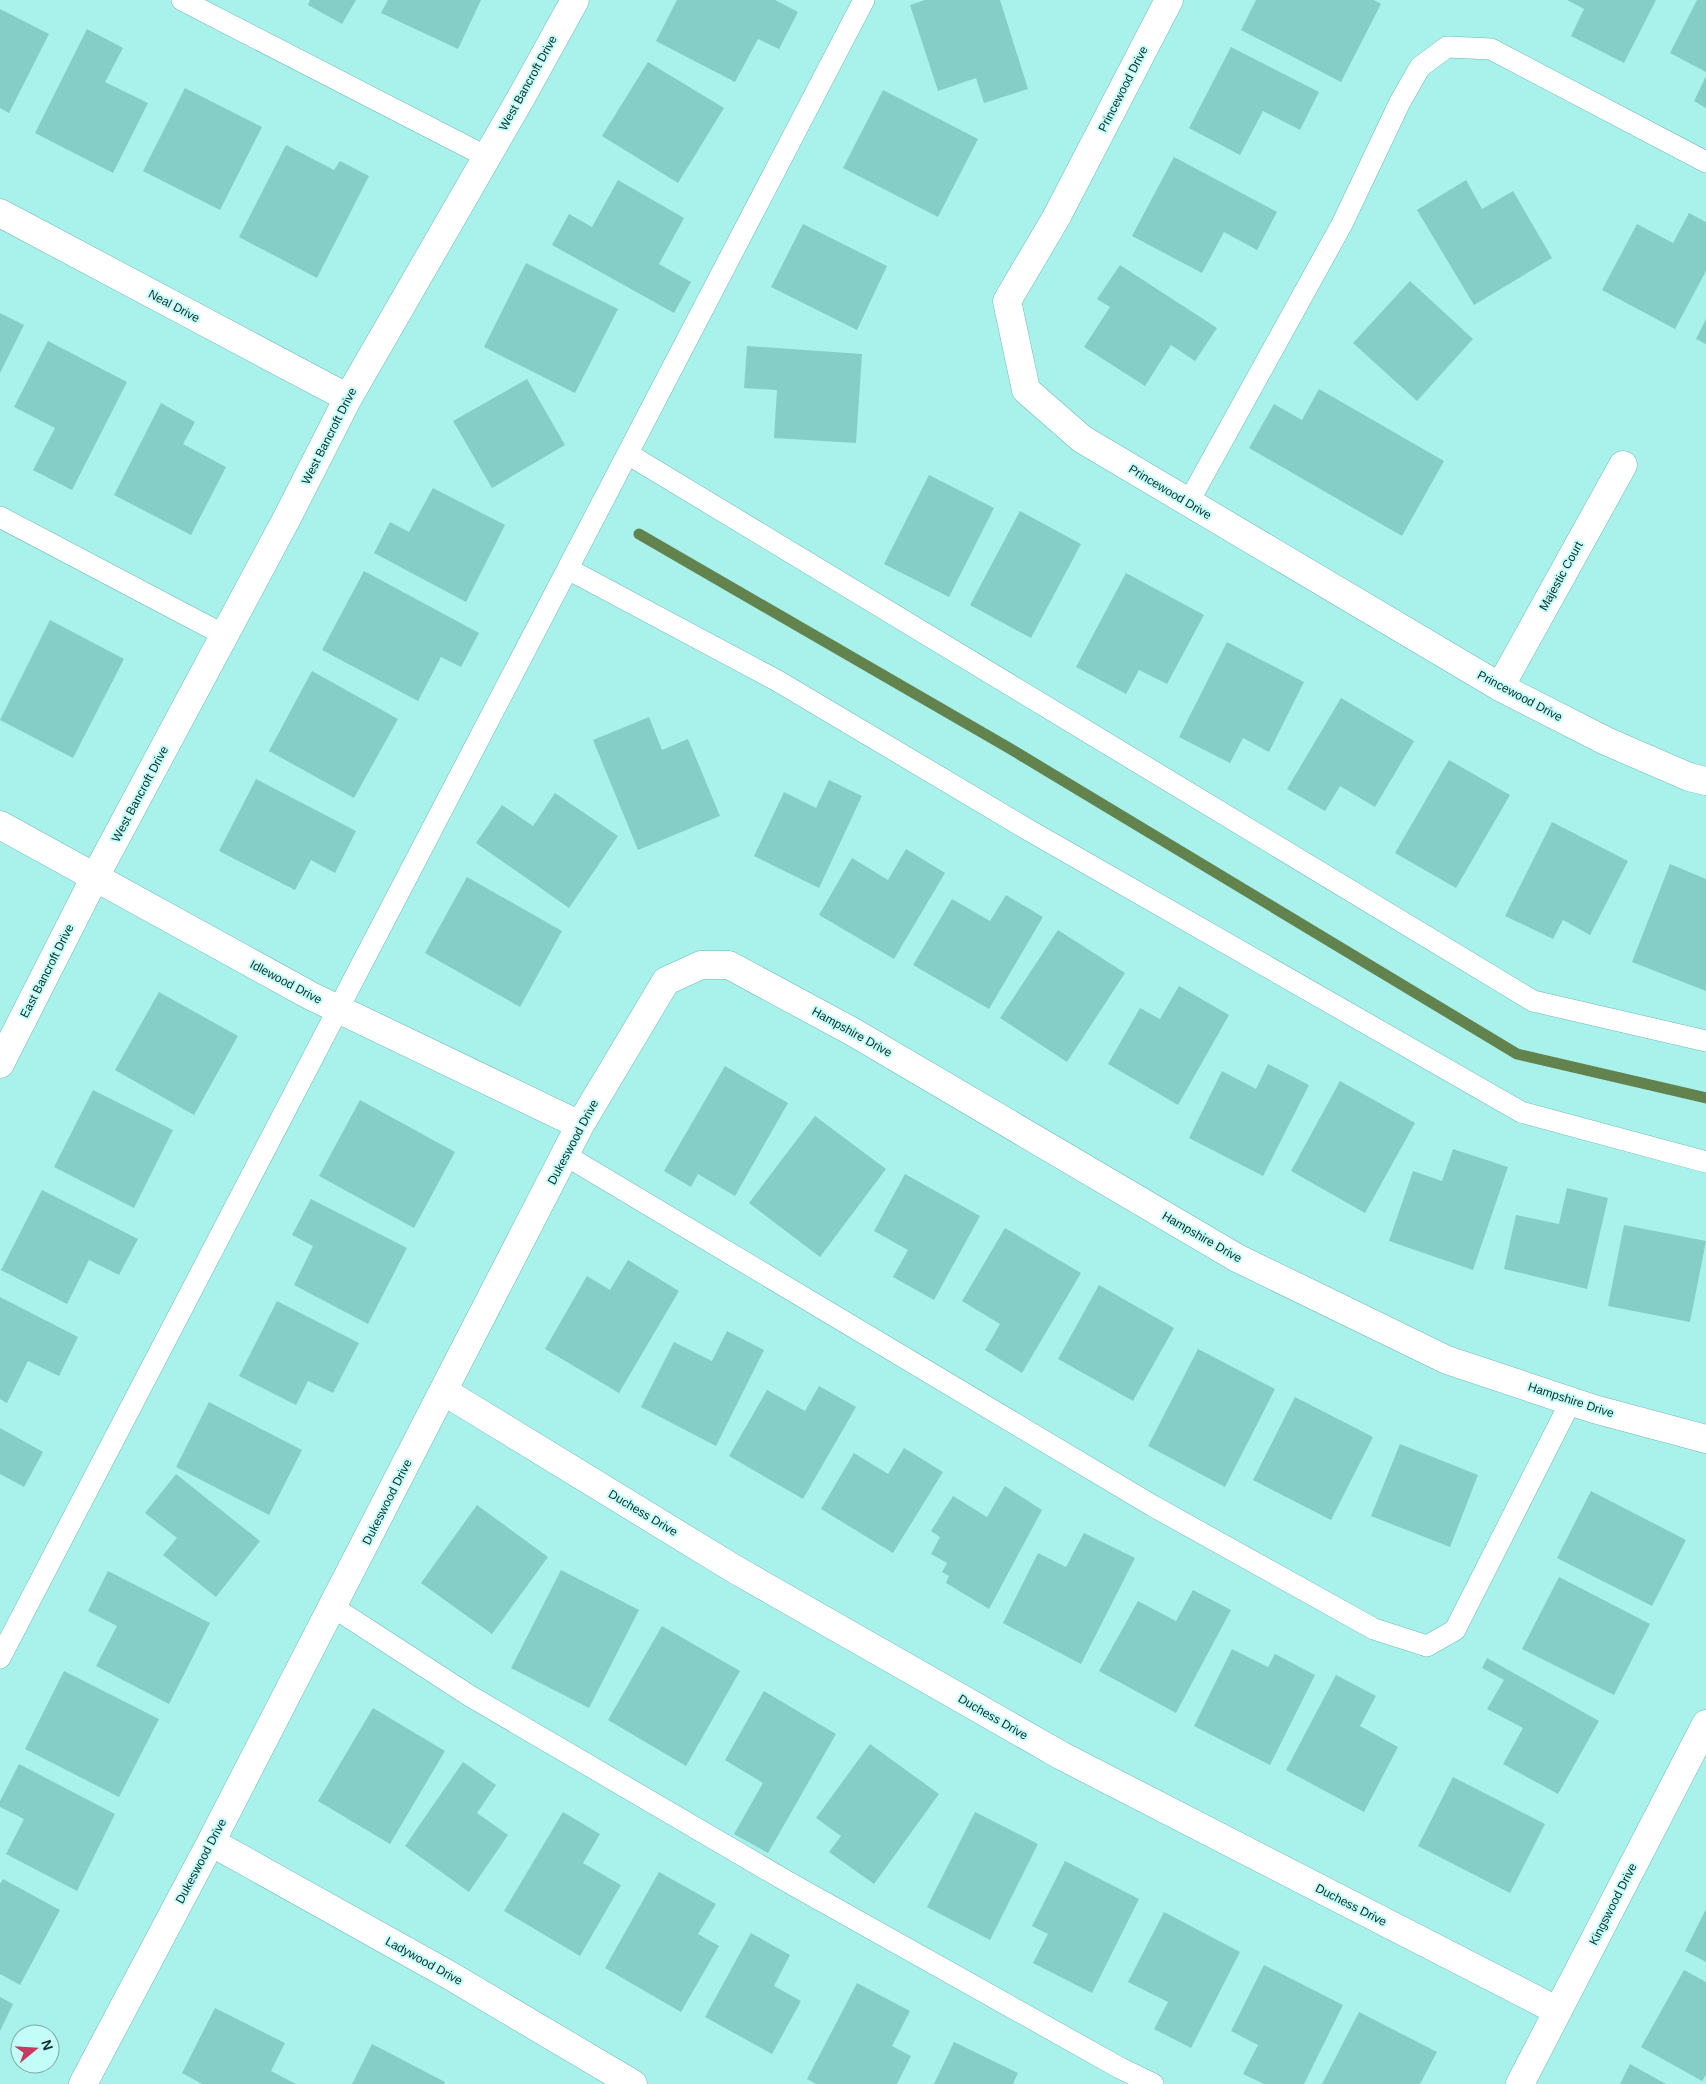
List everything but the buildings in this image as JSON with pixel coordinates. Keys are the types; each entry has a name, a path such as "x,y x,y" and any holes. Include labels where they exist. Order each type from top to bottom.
{"street":[{"name":"West Bancroft Drive","path":"95,878 348,398 575,0"},
{"name":"Princewood Drive","path":"1169,0 1056,218 1007,301 1026,390 1082,439 1500,687 1606,741 1688,777 1706,781"},
{"name":"Neal Drive","path":"0,213 348,398"},
{"name":"Majestic Court","path":"1500,687 1623,465"},
{"name":"Idlewood Drive","path":"0,825 310,996 580,1125"},
{"name":"East Bancroft Drive","path":"0,1064 95,878"},
{"name":"Dukeswood Drive","path":"83,2084 333,1607 580,1125 666,981 701,965 729,965"},
{"name":"Hampshire Drive","path":"729,965 853,1032 1237,1258 1447,1360 1571,1401 1706,1439"},
{"name":"Duchess Drive","path":"444,1392 736,1570 1062,1756 1558,2011"},
{"name":"Kingswood Drive","path":"1520,2084 1706,1724"},
{"name":"Ladywood Drive","path":"211,1842 449,1975 634,2084"}],"lane":[{"path":"182,0 487,157"},
{"path":"0,1658 864,0"},
{"path":"1188,503 1342,224 1408,88 1420,67 1447,47 1491,50 1706,162"},
{"path":"628,454 1533,1001 1706,1041"},
{"path":"0,517 224,635"},
{"path":"568,568 776,680 1032,832 1521,1112 1706,1162"},
{"path":"565,1155 1154,1506 1374,1629 1427,1646 1455,1630 1571,1401"},
{"path":"333,1607 470,1696 771,1872 1112,2063 1153,2084"}],"waterway":[{"path":"639,534 1009,748 1517,1054 1706,1098"}]}
